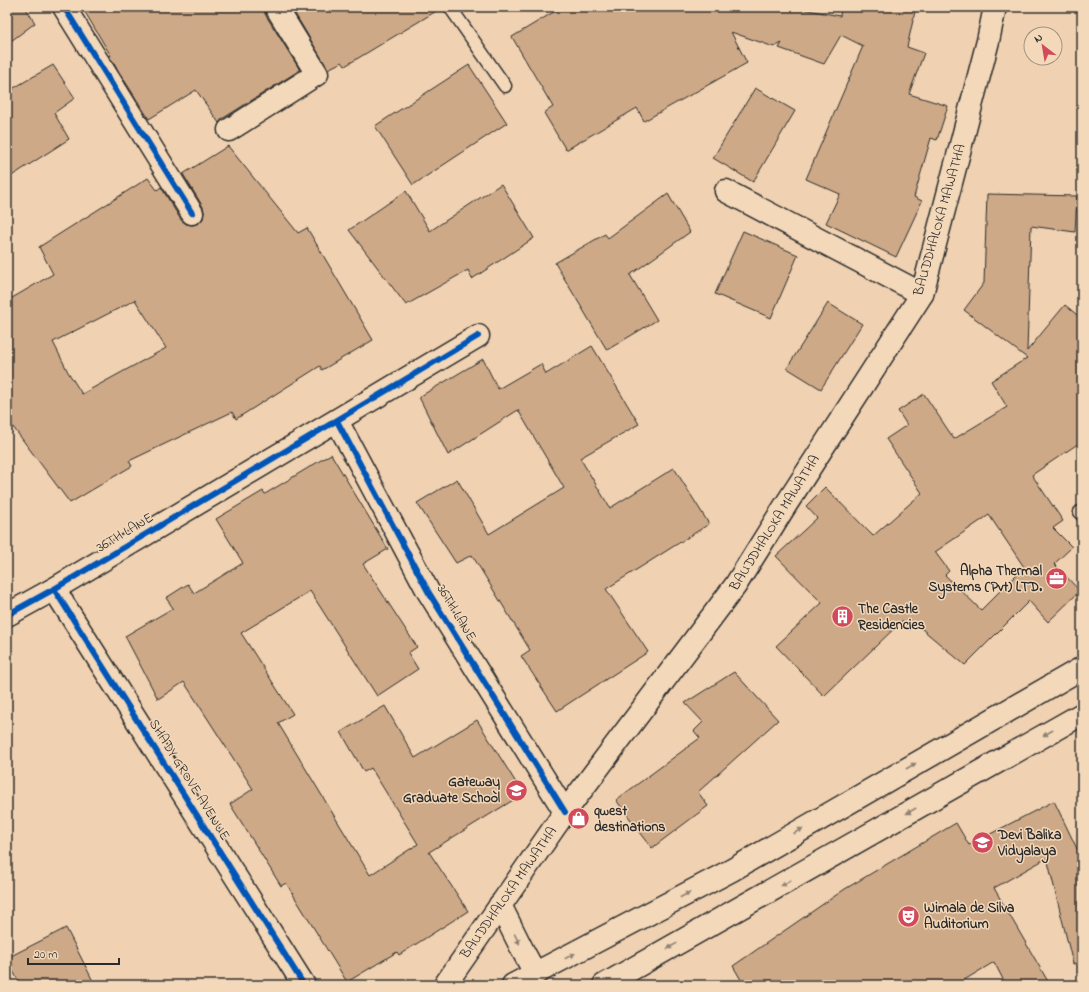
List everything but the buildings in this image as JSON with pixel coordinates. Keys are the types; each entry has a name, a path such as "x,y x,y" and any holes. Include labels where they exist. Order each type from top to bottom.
{"main road":[{"path":"64,7 192,213"},
{"path":"229,130 317,74 276,7"},
{"name":"BAUDDHALOKA MAWATHA","path":"445,985 565,812 736,586 785,506 922,294 988,41 995,7"},
{"path":"726,191 922,294"},
{"name":"36TH LANE","path":"7,615 54,589 478,336"},
{"name":"36TH LANE","path":"337,421 429,593 565,812"},
{"name":"SHADY GROVE AVENUE","path":"54,589 304,985"},
{"path":"513,985 732,870 1082,668"},
{"path":"604,985 1082,714"},
{"path":"500,905 535,973"}],"lane":[{"path":"450,7 505,86"}],"cycle path":[{"path":"64,7 192,213"},
{"path":"7,615 54,589 478,336"},
{"path":"337,421 429,593 565,812"},
{"path":"54,589 304,985"}],"place":[{"name":"Alpha Thermal Systems (Pvt) LTD.","path":"1057,579"},
{"name":"The Castle Residencies","path":"843,617"},
{"name":"Gateway Graduate School","path":"516,790"},
{"name":"qwest destinations","path":"578,819"},
{"name":"Devi Balika Vidyalaya","path":"982,843"},
{"name":"Wimala de Silva Auditorium","path":"908,916"}]}
